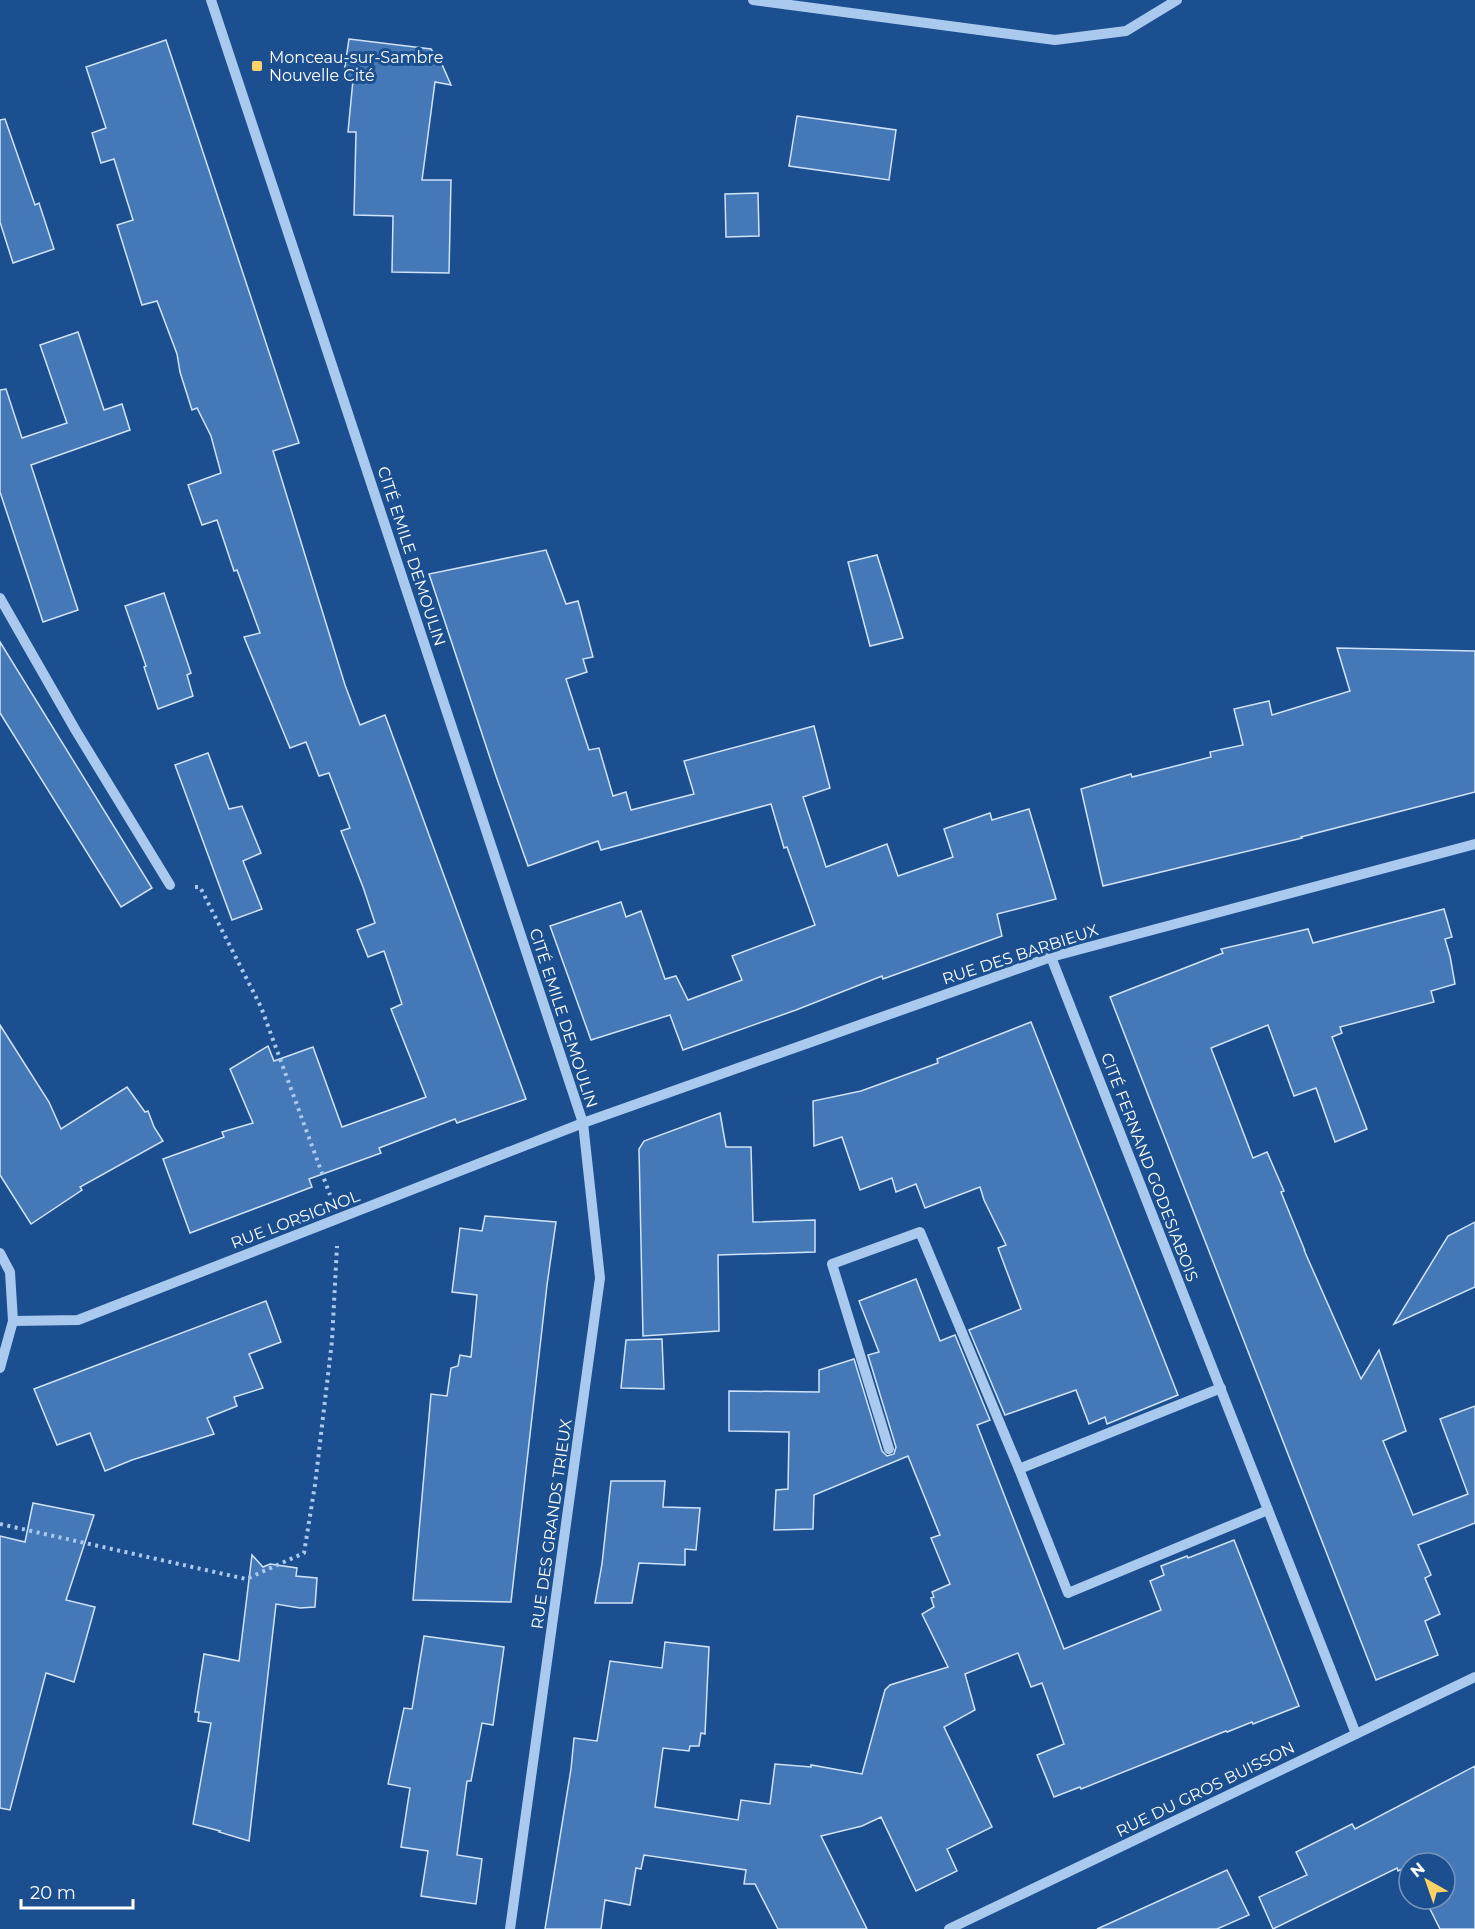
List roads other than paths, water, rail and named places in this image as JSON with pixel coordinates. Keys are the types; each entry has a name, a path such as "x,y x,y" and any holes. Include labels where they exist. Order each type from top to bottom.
{"street":[{"name":"CITÉ EMILE DEMOULIN","path":"211,0 583,1123"},
{"path":"753,0 1055,40 1126,31 1177,0"},
{"path":"0,598 76,730 170,885"},
{"name":"RUE DES BARBIEUX","path":"583,1123 1051,957 1475,844"},
{"name":"CITÉ FERNAND GODESIABOIS","path":"1051,957 1356,1734"},
{"name":"RUE LORSIGNOL","path":"13,1322 78,1320 583,1123"},
{"name":"RUE DES GRANDS TRIEUX","path":"510,1929 600,1278 583,1123"},
{"path":"889,1449 832,1264 920,1232 1068,1593 1268,1510"},
{"path":"0,1253 10,1272 13,1322 0,1368"},
{"path":"1019,1469 1221,1388"},
{"name":"RUE DU GROS BUISSON","path":"949,1929 1475,1677"}],"place":[{"name":"Monceau-sur-Sambre Nouvelle Cité","path":"257,66"}]}
